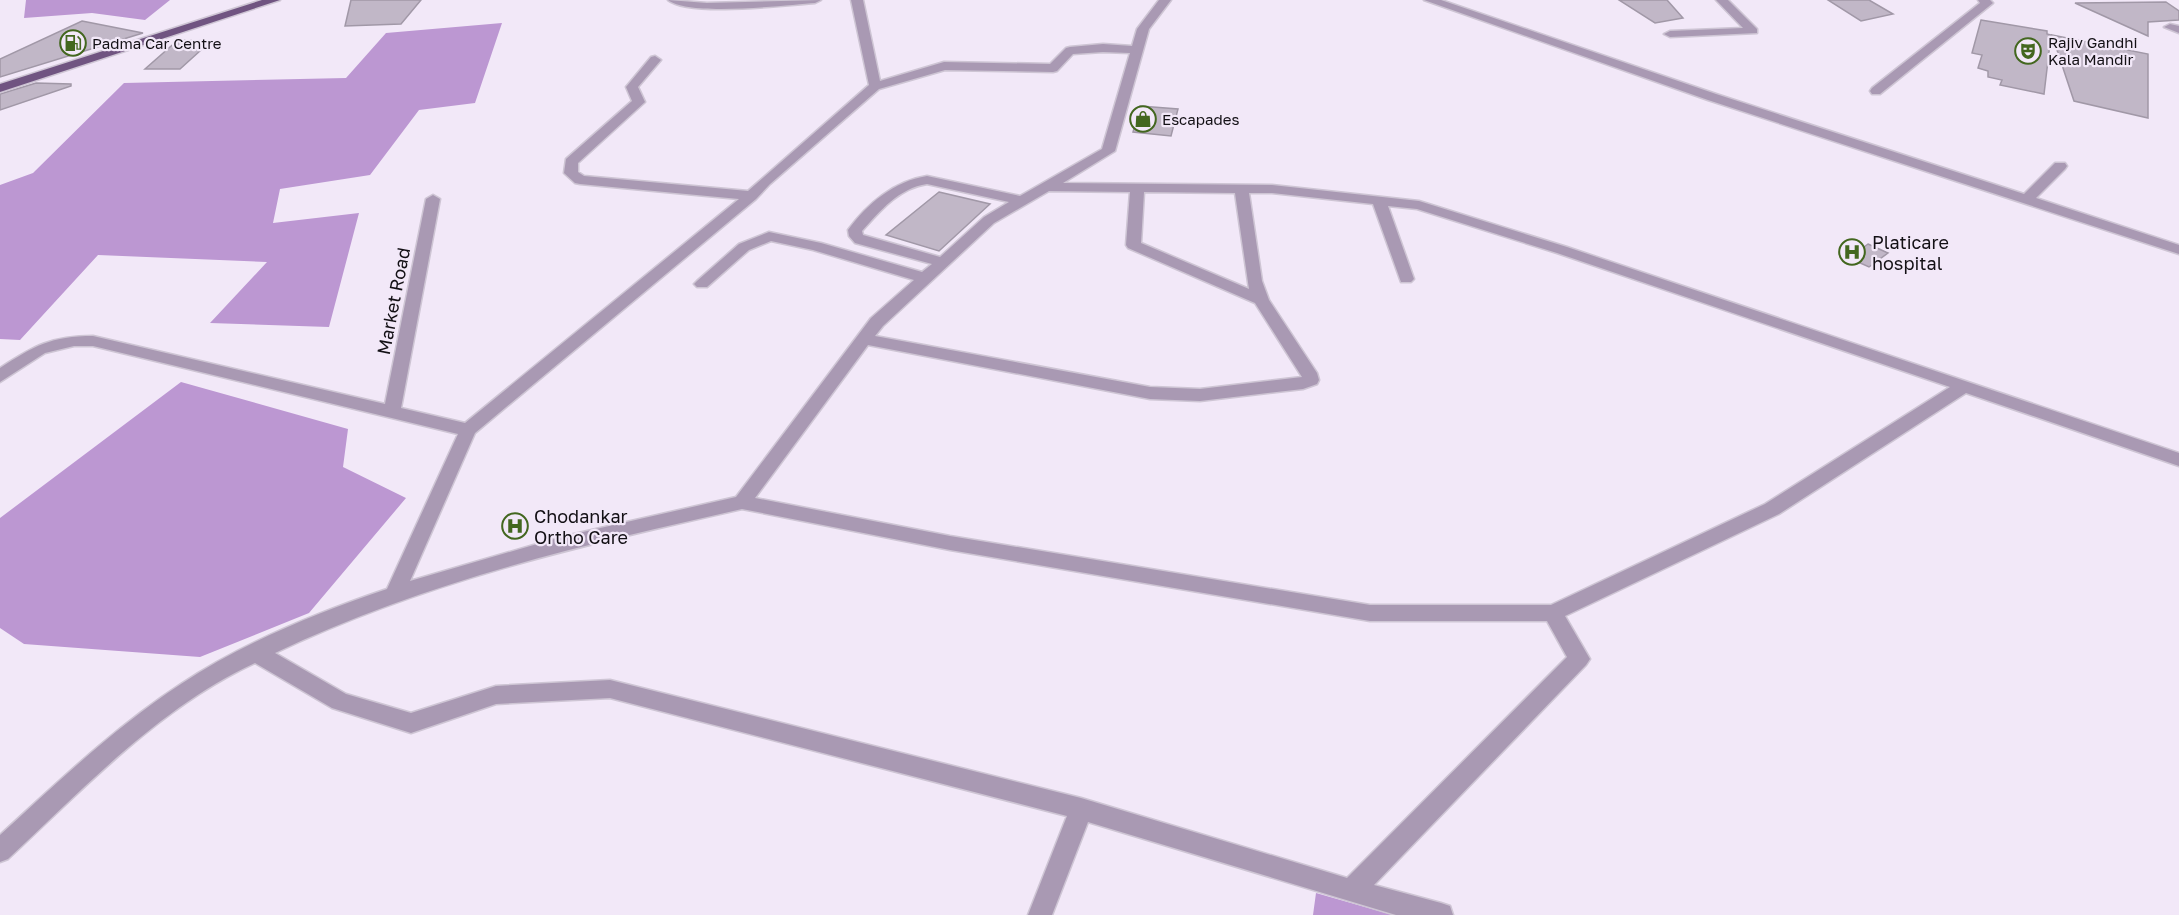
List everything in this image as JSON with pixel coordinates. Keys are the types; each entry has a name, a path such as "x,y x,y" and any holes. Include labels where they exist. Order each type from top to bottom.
{"main road":[{"path":"0,88 235,10 274,0"}],"street":[{"path":"674,0 706,6 815,0"},
{"path":"857,0 875,86"},
{"path":"742,502 876,322 989,220 1108,151 1143,29 1165,0"},
{"path":"1430,0 1712,97 2179,250"},
{"path":"1670,34 1753,31 1722,0"},
{"path":"1876,91 1987,3 1984,0"},
{"path":"395,593 468,430 751,196 765,181 875,86 944,66 1053,68 1070,51 1103,48 1137,50"},
{"path":"655,60 632,87 639,102 571,162 571,173 580,180 751,196"},
{"path":"2026,199 2060,166"},
{"path":"943,262 860,240 855,230 905,184 916,180 927,180 1022,201"},
{"path":"1046,187 1241,188 1379,200 1434,209 2179,460"},
{"path":"1137,188 1133,245 1261,300"},
{"path":"864,339 1150,393 1200,395 1303,383 1311,380 1310,373 1261,300 1254,281 1241,188"},
{"name":"Market Road","path":"392,412 433,199"},
{"path":"1379,200 1406,279"},
{"path":"702,284 744,248 769,236 816,246 925,278"},
{"path":"0,376 40,349 74,341 93,341 468,430"},
{"path":"0,851 146,721 217,672 310,627 395,593 559,543 742,502 950,543 1370,613 1553,614 1773,509 1964,386"},
{"path":"1351,891 1580,659 1553,614"},
{"path":"255,653 340,701 411,723 496,695 610,689 1081,809 1351,891 1441,915"},
{"path":"1040,915 1081,809"}],"shaded area":[{"path":"26,0 170,0 145,20 92,13 24,18"},
{"path":"502,23 475,103 419,110 370,175 280,189 273,223 359,213 329,327 210,323 267,262 98,255 20,340 0,339 0,185 33,173 124,83 346,78 386,33"},
{"path":"181,382 348,429 343,467 406,498 309,613 200,657 24,644 0,628 0,518"},
{"path":"1316,893 1393,915 1313,915"}],"building":[{"path":"351,0 421,0 401,24 345,26"},
{"path":"1619,0 1667,0 1683,18 1655,23"},
{"path":"1828,0 1869,0 1893,14 1861,21"},
{"path":"2166,2 2179,11 2179,20 2148,22 2148,36 2075,3"},
{"path":"1981,20 2047,31 2047,34 2051,35 2044,94 2000,85 2002,80 1988,77 1988,71 1978,68 1982,55 1972,53"},
{"name":"Padma Car Centre","path":"82,21 143,33 0,77 0,59"},
{"path":"2052,35 2148,54 2148,118 2074,101"},
{"path":"178,40 211,41 180,69 145,69"},
{"path":"36,83 71,84 71,86 0,110 0,94"},
{"path":"1140,106 1178,109 1171,136 1133,132"},
{"path":"939,192 990,204 939,251 886,235"},
{"path":"1868,244 1888,253 1869,267 1849,258"}],"place":[{"name":"Padma Car Centre","path":"73,43"},
{"name":"Rajiv Gandhi Kala Mandir","path":"2028,51"},
{"name":"Escapades","path":"1143,119"},
{"name":"Platicare hospital","path":"1852,252"},
{"name":"Chodankar Ortho Care","path":"515,526"}]}
